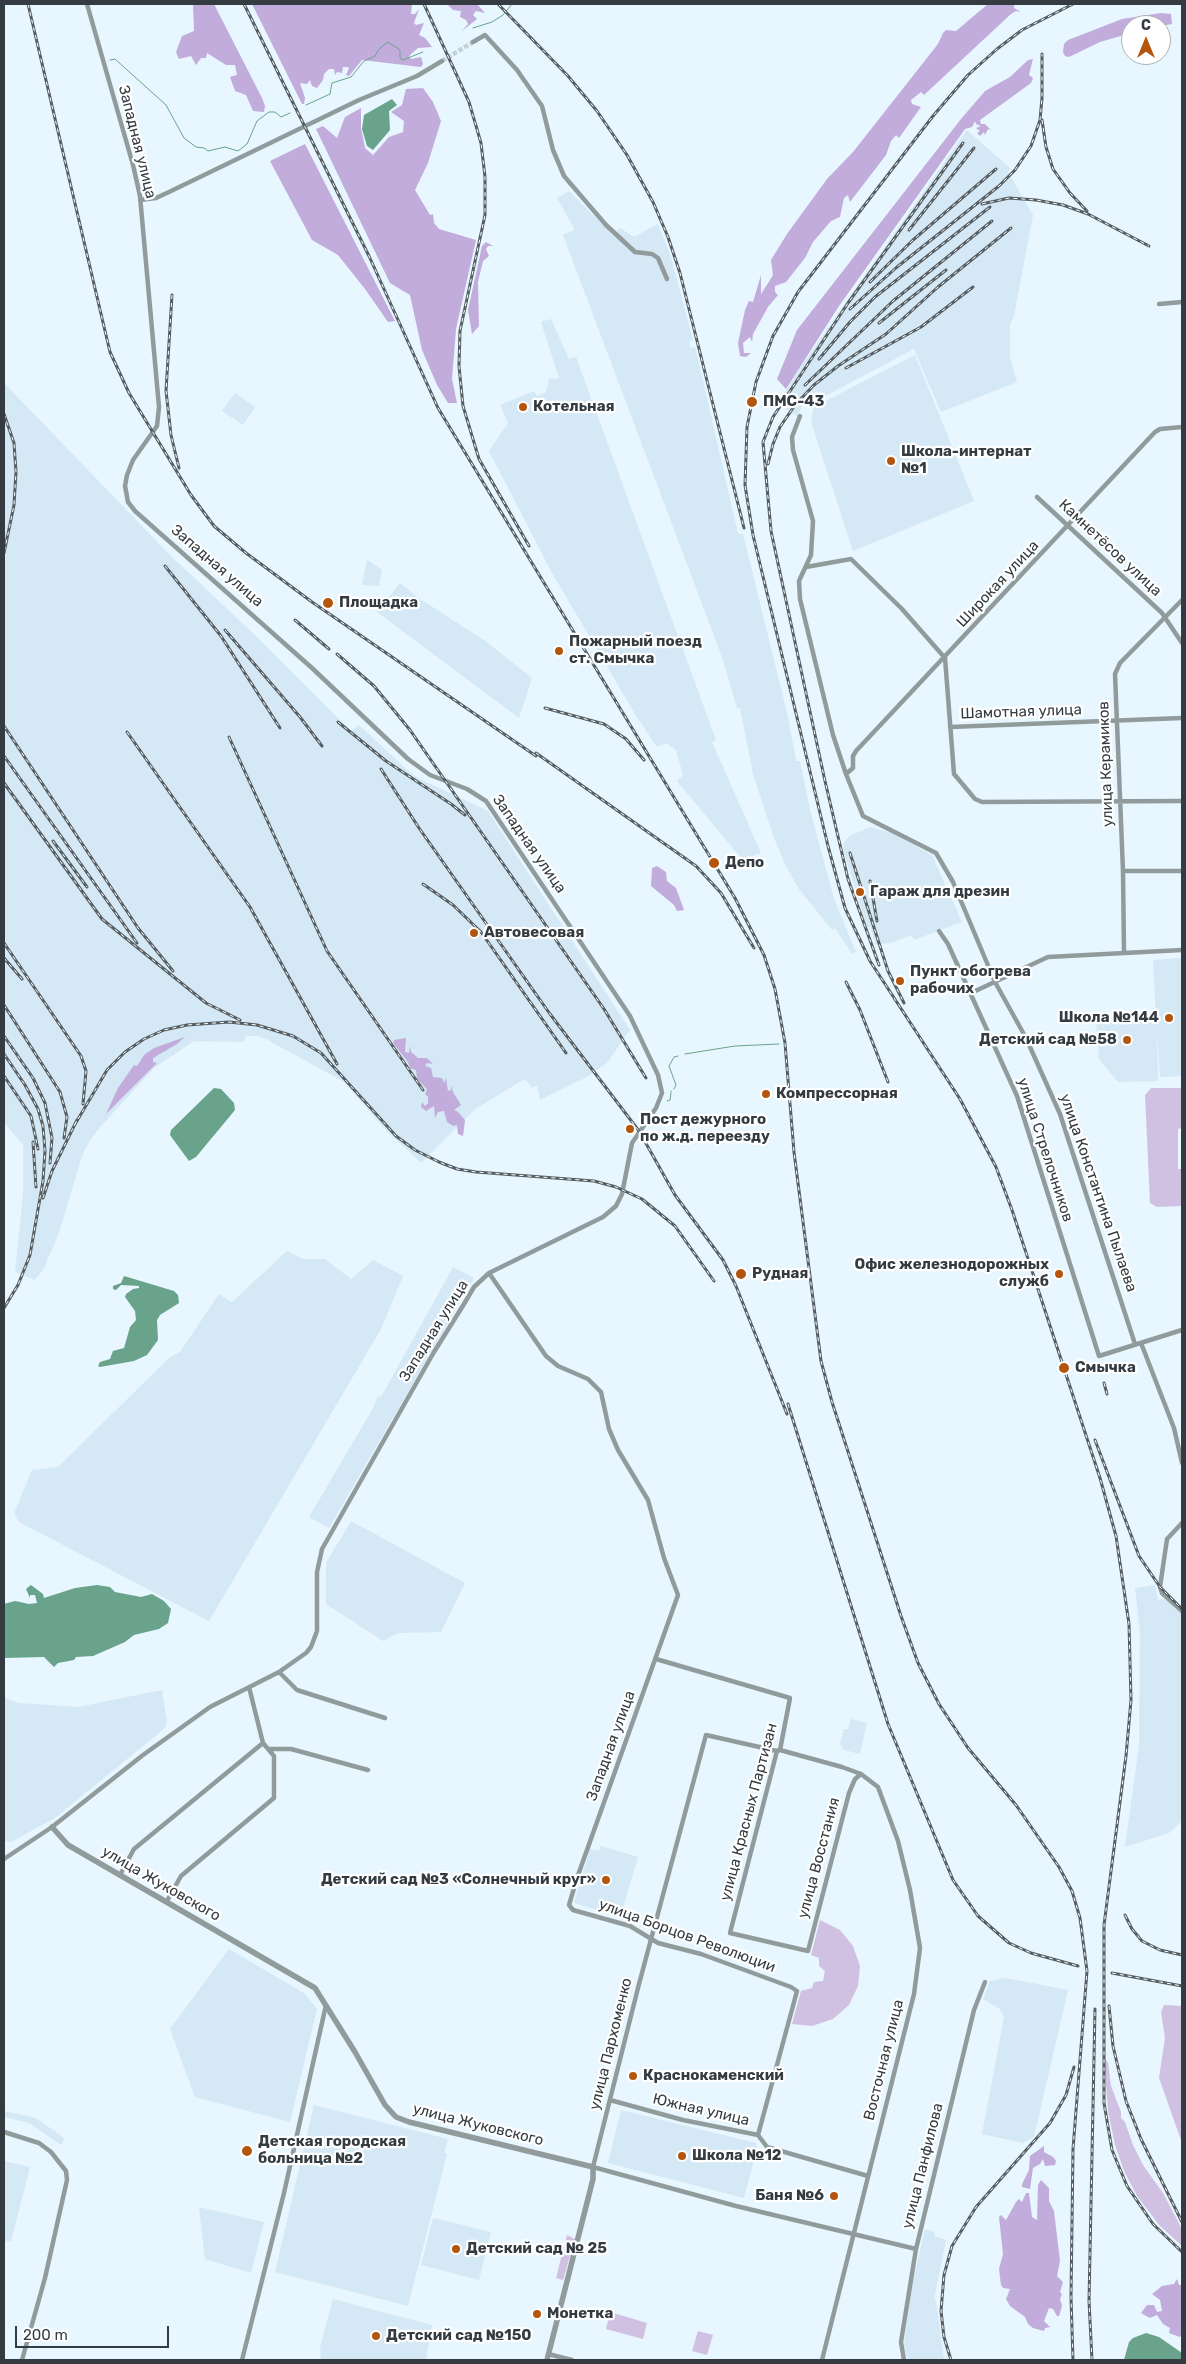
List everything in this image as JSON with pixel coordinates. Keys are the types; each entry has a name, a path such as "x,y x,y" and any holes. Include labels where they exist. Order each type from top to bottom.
{"street":[{"name":"Западная улица","path":"4,1859 52,1827 176,1730 210,1706 279,1672 306,1653 315,1639 318,1622 317,1572 320,1556 328,1537 434,1352 474,1287 489,1273 603,1216 616,1206 622,1194 632,1143 656,1108 661,1097 660,1080 630,1016 486,801 467,789 430,775 408,759 312,668 135,511 128,502 125,486 127,474 133,460 157,426 160,416 140,200 133,165 87,4"},
{"path":"473,42 485,35 517,70 542,106 554,150 564,176 606,225 635,252 652,254 658,258 667,279"},
{"path":"140,200 156,198 359,100 417,76 442,61"},
{"path":"1159,304 1182,302"},
{"name":"улица Константина Пылаева","path":"800,416 792,443 813,521 812,548 799,581 803,619 817,664 833,736 846,774 863,816 925,845 939,856 964,908 995,982 1026,1038 1066,1129 1135,1344"},
{"name":"Широкая улица","path":"846,774 853,768 853,756 856,751 1069,526 1155,432 1160,429 1182,427"},
{"name":"Камнетёсов улица","path":"1037,497 1166,618 1182,643"},
{"path":"806,567 851,559 902,608 945,658 955,777 975,799 982,802 1182,801"},
{"name":"улица Керамиков","path":"1124,953 1123,871 1114,674 1120,663 1182,600"},
{"name":"Шамотная улица","path":"950,727 1182,718"},
{"path":"1123,871 1182,871"},
{"name":"улица Стрелочников","path":"939,931 971,993 1017,1096 1099,1356 1135,1344"},
{"path":"971,993 1048,957 1182,950"},
{"name":"Западная улица","path":"489,1273 546,1356 558,1366 588,1380 598,1388 618,1450 648,1500 664,1558 678,1595 589,1843 569,1906"},
{"path":"1135,1344 1182,1330"},
{"path":"1141,1343 1174,1428 1182,1462"},
{"path":"1182,1523 1167,1539 1160,1587 1162,1593 1182,1611"},
{"name":"улица Красных Партизан","path":"656,1659 790,1698 730,1933 808,1951"},
{"path":"279,1672 297,1690 385,1718"},
{"path":"167,1901 181,1876 274,1798 274,1756 263,1742 249,1686"},
{"name":"улица Пархоменко","path":"548,2357 651,1938 706,1735 778,1751"},
{"path":"120,1875 134,1850 263,1742"},
{"path":"268,1749 291,1749 368,1770"},
{"path":"778,1751 842,1767 861,1774"},
{"name":"улица Восстания","path":"808,1951 849,1793 855,1779 861,1774"},
{"name":"Восточная улица","path":"822,2360 914,1994 920,1953 910,1890 898,1841 880,1791 861,1774"},
{"name":"улица Жуковского","path":"52,1827 58,1837 68,1845 308,1982 326,2005 385,2106 396,2117 409,2122 584,2164 593,2168 854,2235 916,2249"},
{"name":"улица Борцов Революции","path":"569,1906 573,1910 630,1926 643,1932 658,1943 702,1954 791,1987 796,1991 758,2135"},
{"name":"улица Панфилова","path":"904,2360 901,2342 916,2249 974,2010 985,1982"},
{"path":"242,2360 287,2184 326,2005"},
{"name":"Южная улица","path":"610,2100 683,2120 758,2135 767,2148 868,2176"},
{"path":"4,2132 39,2143 51,2152 66,2171 68,2180 47,2269 22,2360"},
{"path":"548,2357 572,2360"}],"shaded area":[{"path":"193,4 214,4 262,98 265,106 264,112 253,111 246,95 235,91 230,77 237,75 235,65 226,65 207,53 206,58 201,58 196,65 191,56 179,59 176,52 182,36 194,31"},
{"path":"252,4 412,4 411,14 415,14 419,9 414,23 416,25 424,23 419,35 425,38 432,47 418,48 409,57 411,59 421,57 423,64 421,67 362,60 349,76 346,75 348,67 343,67 342,73 337,72 335,75 334,69 329,69 324,74 323,80 317,88 312,86 310,80 307,84 300,83 305,98 304,104 302,104"},
{"path":"447,4 477,4 485,13 476,11 473,15 477,19 462,31 468,24 466,20 460,17 461,11 453,10"},
{"path":"988,4 1014,4 1014,8 1021,12 1016,11 1011,14 924,95 921,92 911,100 912,104 921,107 899,138 896,135 891,141 886,155 850,202 848,195 844,198 840,217 831,221 813,242 805,258 786,282 775,286 775,292 778,295 768,307 753,334 752,342 750,337 743,343 744,353 751,353 746,357 740,356 738,343 745,310 749,301 753,302 761,275 761,294 773,275 771,260 787,234 827,179 853,152 938,44 943,33 946,30 956,31"},
{"path":"1171,14 1172,24 1171,15 1148,15"},
{"path":"1121,19 1121,36 1100,42 1069,57 1065,56 1063,52 1064,44 1068,40"},
{"path":"1033,59 1029,75 1033,78 1031,83 980,120 981,124 985,124 991,130 988,129 985,135 984,132 980,136 977,133 980,131 976,128 981,126 976,124 975,121 972,127 965,129 839,306 786,389 777,379 797,330 961,119 985,91 1010,77 1028,60"},
{"path":"423,88 433,102 441,121 428,163 415,190 430,215 433,214 434,223 439,229 476,240 456,329 452,379 457,403 448,403 437,385 422,350 410,295 390,283 316,129 323,126 337,138 345,117 361,108 361,128 365,148 373,155 389,137 403,132 404,121 391,112 402,105 406,89"},
{"path":"392,99 397,105 389,111 390,130 373,150 367,146 362,129 364,115"},
{"path":"967,130 1010,168 1008,172 1033,215 1014,316 1010,324 1010,358 1017,382 941,412 914,349 812,403 807,398 797,416 777,404 802,365"},
{"path":"305,144 395,321 388,322 338,255 312,240 270,161"},
{"path":"569,191 613,235 620,228 634,237 658,224 671,257 693,340 689,341 691,348 695,347 738,534 743,534 788,717 796,761 800,761 810,810 834,899 856,952 852,954 835,928 832,930 799,889 785,864 774,838 753,774 740,708 737,708 722,657 563,235 575,230 557,198"},
{"path":"486,242 493,246 488,246 486,249 489,256 483,261 478,282 479,326 472,334 468,310 482,246"},
{"path":"551,319 569,359 576,357 716,740 712,742 761,853 742,859 677,781 683,775 676,750 666,743 657,747 635,714 551,571 489,451 508,423 500,405 534,391 537,396 546,392 549,379 559,378 541,322"},
{"name":"Школа-интернат №1","path":"915,355 974,501 853,551 811,422 814,407"},
{"path":"4,383 170,555 259,639 351,731 359,725 414,776 488,811 630,1030 607,1063 587,1077 540,1100 537,1085 532,1088 525,1079 475,1109 421,1163 386,1130 344,1082 266,1039 257,1036 246,1036 243,1042 194,1041 154,1068 90,1140 82,1156 59,1233 43,1270 35,1280 15,1272 23,1194 23,1145 4,1122"},
{"path":"235,393 255,407 243,425 222,411"},
{"path":"367,560 382,570 379,586 362,585"},
{"path":"400,583 420,599 484,640 532,678 519,718 377,612"},
{"path":"870,827 892,833 932,855 962,922 914,940 911,935 894,942 876,945 870,927 867,928 843,849 844,842 850,836"},
{"path":"657,866 666,872 667,881 676,888 684,910 677,911 674,905 651,886 652,868"},
{"path":"1182,958 1182,1076 1160,1077 1157,1030 1158,1081 1118,1082 1099,1059 1096,1021 1156,1018 1153,960"},
{"path":"185,1037 153,1058 153,1062 157,1063 106,1114 118,1088 134,1065 138,1065 144,1055 154,1048"},
{"path":"406,1038 405,1052 409,1053 410,1046 411,1052 418,1058 427,1058 433,1064 427,1063 425,1066 431,1068 433,1077 442,1078 444,1083 446,1078 448,1091 451,1090 451,1085 461,1105 454,1110 465,1120 463,1136 458,1134 457,1125 453,1126 447,1122 444,1111 438,1112 435,1118 434,1106 426,1111 421,1107 422,1102 425,1106 428,1103 428,1096 425,1095 427,1089 417,1079 416,1070 410,1068 408,1062 393,1043 394,1040"},
{"path":"214,1088 221,1089 234,1103 235,1110 196,1157 189,1161 170,1135 171,1130"},
{"path":"1151,1088 1182,1088 1182,1128 1178,1129 1178,1169 1182,1169 1182,1206 1157,1207 1150,1203 1145,1095"},
{"path":"287,1251 303,1259 325,1259 351,1279 373,1260 403,1276 381,1329 209,1621 19,1522 15,1511 32,1470 58,1467 169,1358 180,1352 219,1294 232,1302"},
{"path":"453,1267 474,1278 329,1528 309,1517 372,1410 378,1396 381,1397"},
{"path":"124,1276 174,1291 178,1295 179,1303 160,1315 157,1320 158,1340 147,1355 134,1361 100,1367 98,1366 100,1362 110,1359 113,1351 124,1348 130,1327 136,1320 135,1311 125,1297 126,1294 133,1289 139,1288 139,1286 121,1285 116,1290 113,1289 113,1286 121,1283"},
{"path":"351,1521 465,1583 441,1632 398,1633 383,1641 326,1604 326,1563"},
{"path":"31,1585 43,1594 44,1598 75,1588 97,1585 110,1587 115,1592 141,1597 152,1594 164,1601 171,1609 168,1623 159,1629 134,1635 125,1642 93,1656 76,1657 74,1660 58,1663 54,1667 44,1657 4,1658 4,1604 15,1601 29,1604 37,1603 35,1595 30,1595 30,1598 26,1589"},
{"path":"1155,1585 1158,1600 1166,1599 1182,1614 1182,1821 1169,1833 1125,1847 1139,1746 1140,1633 1135,1588"},
{"path":"162,1690 167,1722 165,1728 55,1818 11,1842 4,1841 4,1697 18,1703 78,1707"},
{"path":"851,1719 867,1723 860,1754 844,1750 840,1744 844,1729 848,1729"},
{"name":"Детский сад №3 «Солнечный круг»","path":"601,1846 638,1857 620,1917 574,1903 590,1849 599,1851"},
{"path":"820,1920 840,1930 853,1946 860,1966 858,1986 849,2005 833,2019 812,2026 792,2024 801,1991 812,1988 814,1982 823,1981 825,1971 819,1966 819,1958 811,1955"},
{"path":"229,1949 304,1993 317,2009 290,2122 195,2097 170,2029"},
{"path":"1006,1978 1068,1990 1034,2137 1023,2143 982,2134 1004,2017 1000,2009 983,1999 990,1981"},
{"path":"1164,2005 1182,2006 1182,2143 1159,2078 1165,2038 1161,2012"},
{"path":"1104,2057 1108,2063 1111,2086 1121,2112 1121,2118 1125,2122 1133,2145 1143,2165 1163,2193 1182,2229 1182,2246 1160,2226 1137,2196 1124,2171 1115,2145 1108,2111"},
{"path":"314,2105 448,2139 444,2153 447,2154 408,2306 275,2272"},
{"name":"Школа №12","path":"621,2110 756,2143 757,2149 744,2198 608,2163"},
{"path":"4,2111 36,2118 63,2137 64,2140 61,2145 29,2123 4,2117"},
{"path":"1044,2146 1044,2152 1053,2157 1056,2161 1055,2165 1045,2166 1043,2159 1040,2164 1033,2168 1030,2189 1022,2187 1029,2170 1030,2156"},
{"path":"4,2161 30,2167 11,2242 4,2240"},
{"path":"1041,2180 1049,2188 1049,2201 1054,2211 1060,2261 1057,2276 1063,2282 1060,2292 1062,2294 1060,2299 1062,2306 1059,2316 1057,2316 1053,2309 1049,2308 1044,2321 1050,2327 1045,2328 1044,2331 1033,2328 1028,2324 1025,2317 1010,2306 1006,2299 1010,2289 1003,2288 1001,2285 999,2269 1003,2254 999,2217 1001,2215 1006,2220 1016,2202 1019,2199 1022,2202 1026,2193 1029,2193 1032,2217 1037,2220 1038,2185"},
{"path":"199,2207 264,2222 251,2273 205,2259"},
{"name":"Детский сад № 25","path":"433,2218 491,2232 479,2280 421,2265"},
{"path":"925,2229 935,2232 934,2236 946,2240 934,2299 936,2300 944,2360 908,2360 904,2345 912,2286"},
{"path":"567,2235 575,2239 563,2280 556,2278"},
{"path":"1177,2279 1179,2285 1182,2285 1182,2334 1180,2337 1169,2333 1170,2328 1163,2324 1157,2315 1150,2318 1141,2313 1147,2305 1154,2305 1157,2312 1162,2311 1160,2300 1152,2294 1162,2286 1174,2284"},
{"name":"Детский сад №150","path":"333,2299 432,2325 426,2360 321,2360 320,2348"},
{"path":"610,2312 647,2323 643,2339 606,2329"},
{"path":"698,2331 713,2335 707,2355 692,2351"},
{"path":"1146,2333 1159,2337 1182,2353 1182,2360 1124,2360 1129,2342 1133,2338"}],"waterway":[{"path":"473,28 492,22 503,15 512,4"},
{"path":"306,105 330,94 332,83 351,77 364,61 375,56 379,49 388,42 400,50 400,58 403,60 423,52"},
{"path":"110,60 115,59 166,105 184,138 196,147 204,148 208,151 225,147 238,151 247,144 257,121 269,112 275,112 281,117 290,113"},
{"path":"685,1054 735,1046 779,1044"},
{"path":"674,1089 676,1085 669,1066 674,1057 678,1056"},
{"path":"667,1101 670,1100 671,1093"}],"tunnel":[{"path":"442,61 473,42"}],"railway":[{"path":"28,4 110,352 129,393 191,495 214,526 246,553 312,602 536,756"},
{"path":"244,4 369,256 438,408 735,898 764,955 775,989 785,1043 794,1152 821,1361 832,1402 901,1616 918,1663 939,1704 968,1748 1016,1805 1059,1867 1072,1891 1080,1918 1087,1971 1073,2149 1071,2297 1073,2360"},
{"path":"424,4 469,102 481,143 485,177 485,215 460,331 459,366 463,406 479,459 529,546"},
{"path":"498,4 568,76 597,111 627,155 653,202 668,237 680,273 744,528"},
{"path":"1073,4 1022,30 968,75 933,116 798,292 773,336 756,382 747,427 745,485 753,535 828,846 845,908 870,961 960,1099 996,1167 1012,1210 1100,1478 1116,1536 1129,1624 1131,1700 1126,1756 1104,1925 1104,2103 1112,2150 1127,2186 1153,2224 1182,2252"},
{"path":"850,309 897,267 999,186 1015,170 1031,146 1040,120 1042,54"},
{"path":"1042,120 1046,147 1053,169 1070,193 1087,211"},
{"path":"879,965 848,879 825,781 771,531 763,442 773,417 848,303 963,143"},
{"path":"909,230 974,148"},
{"path":"870,282 913,240 996,169"},
{"path":"982,204 1009,198 1063,205 1088,214 1149,246"},
{"path":"819,359 850,322 875,297 990,207"},
{"path":"805,385 893,301 992,221"},
{"path":"768,464 780,427 795,405 814,385 838,366 886,334 938,287 1011,228"},
{"path":"879,323 946,270"},
{"path":"846,368 921,327 973,287"},
{"path":"172,295 166,391 171,435 179,468"},
{"path":"4,414 14,443 16,472 14,505 4,553"},
{"path":"165,566 221,636 280,728"},
{"path":"295,620 329,649"},
{"path":"225,630 300,717 322,746"},
{"path":"337,654 374,686 410,730 604,1009 646,1078"},
{"path":"545,708 604,724 626,739 644,760"},
{"path":"338,722 386,761 465,815"},
{"path":"4,726 138,928 173,971"},
{"path":"127,732 250,907 337,1064"},
{"path":"229,737 327,951 423,1090"},
{"path":"536,753 696,866 721,893 754,948"},
{"path":"4,756 137,943"},
{"path":"381,769 419,828 550,1014 639,1131 675,1195 723,1260 736,1286 787,1414"},
{"path":"4,783 102,919 206,1003 240,1020"},
{"path":"53,841 87,887"},
{"path":"850,853 888,971 904,1003"},
{"path":"870,881 877,921"},
{"path":"423,884 453,905 481,932 566,1053"},
{"path":"4,943 81,1056 86,1071 83,1104"},
{"path":"4,958 22,979"},
{"path":"846,982 860,1010 888,1082"},
{"path":"4,1005 60,1092 67,1117 64,1138"},
{"path":"74,1126 107,1070 125,1052 144,1039 164,1030 187,1025 229,1022 257,1025 293,1036 321,1053 396,1136 415,1150 439,1162 457,1169 476,1172 594,1181 616,1187 642,1199 675,1226 714,1281"},
{"path":"4,1036 33,1078 45,1103 52,1138 50,1163"},
{"path":"4,1054 25,1085 38,1109 43,1126 45,1151 43,1181 30,1255 18,1285 4,1308"},
{"path":"4,1076 31,1116 38,1149"},
{"path":"43,1198 52,1171 77,1120"},
{"path":"33,1142 36,1187"},
{"path":"1104,1383 1107,1394"},
{"path":"788,1404 888,1724 953,1880 978,1916 1009,1943 1031,1953 1078,1966"},
{"path":"1095,1440 1139,1556 1160,1587 1182,1609"},
{"path":"1125,1915 1132,1929 1142,1941 1160,1950 1182,1955"},
{"path":"1112,1973 1182,1986"},
{"path":"1109,2006 1113,2046 1126,2101 1141,2139 1182,2222"},
{"path":"1092,2360 1089,2301 1095,2009"},
{"path":"951,2360 944,2337 941,2311 944,2275 952,2246 976,2207 1050,2123 1066,2095 1074,2067"}],"place":[{"name":"ПМС-43","path":"752,402"},
{"name":"Котельная","path":"523,407"},
{"name":"Школа-интернат №1","path":"891,461"},
{"name":"Площадка","path":"328,603"},
{"name":"Пожарный поезд ст. Смычка","path":"559,651"},
{"name":"Депо","path":"714,863"},
{"name":"Гараж для дрезин","path":"860,892"},
{"name":"Автовесовая","path":"474,933"},
{"name":"Пункт обогрева рабочих","path":"900,981"},
{"name":"Школа №144","path":"1169,1018"},
{"name":"Детский сад №58","path":"1127,1040"},
{"name":"Компрессорная","path":"766,1094"},
{"name":"Пост дежурного по ж.д. переезду","path":"630,1129"},
{"name":"Рудная","path":"741,1274"},
{"name":"Офис железнодорожных служб","path":"1059,1274"},
{"name":"Смычка","path":"1064,1368"},
{"name":"Детский сад №3 «Солнечный круг»","path":"606,1880"},
{"name":"Краснокаменский","path":"633,2076"},
{"name":"Детская городская больница №2","path":"247,2151"},
{"name":"Школа №12","path":"682,2156"},
{"name":"Баня №6","path":"834,2196"},
{"name":"Детский сад № 25","path":"456,2249"},
{"name":"Монетка","path":"537,2314"},
{"name":"Детский сад №150","path":"376,2336"}]}
